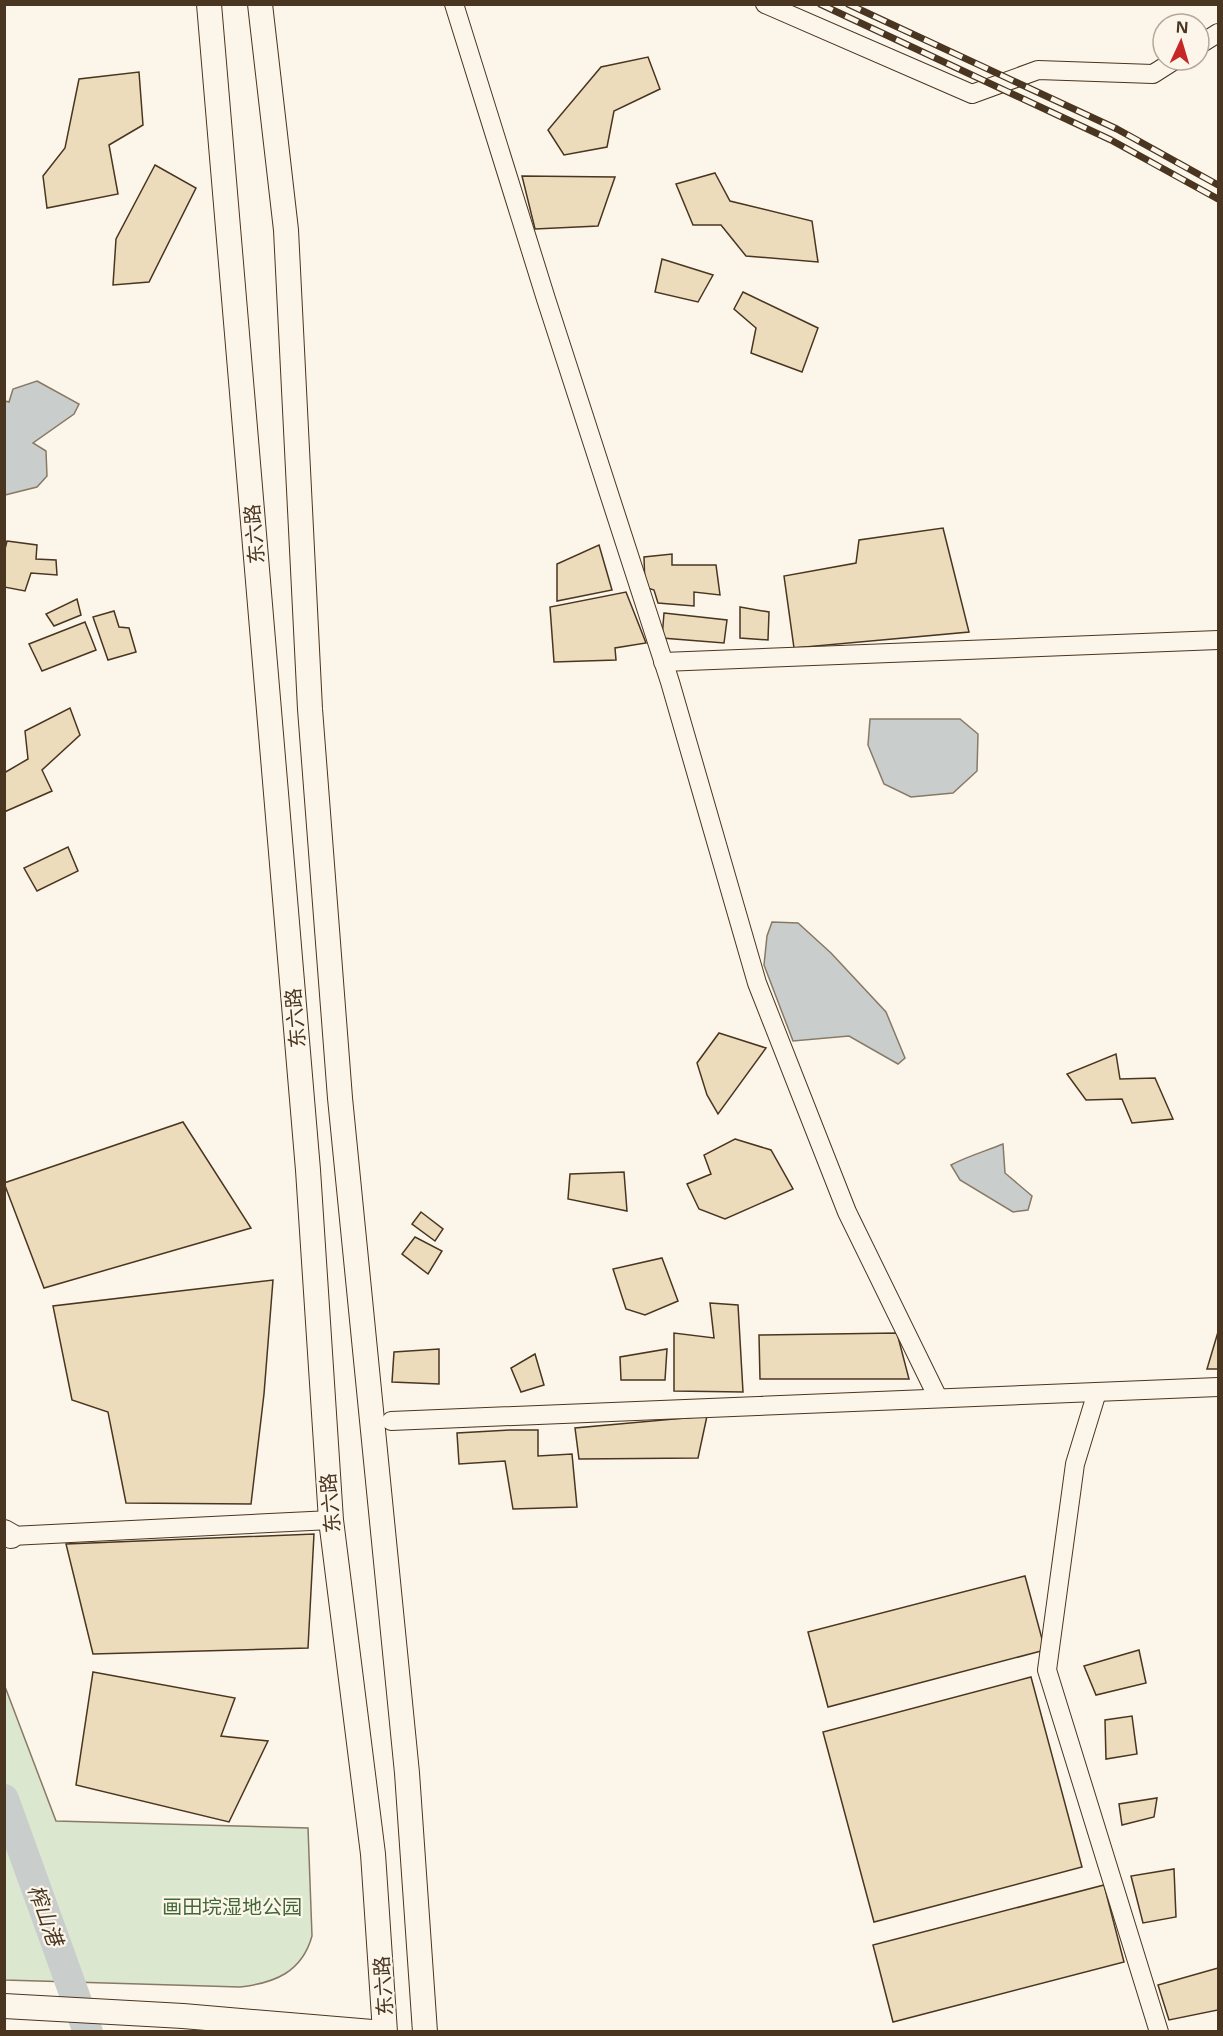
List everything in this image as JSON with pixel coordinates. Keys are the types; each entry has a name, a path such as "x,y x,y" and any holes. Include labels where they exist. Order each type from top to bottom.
{"main road":[{"name":"东六路","path":"209,4 308,1170 331,1520 373,1854 385,2031"},
{"name":"东六路","path":"260,4 286,230 310,709 340,1098 407,1773 425,2031"},
{"path":"4,2006 183,2016 372,2031"}],"street":[{"path":"454,4 663,662 757,983 847,1212 938,1398"},
{"path":"765,4 972,94 1038,70 1153,74 1156,72"},
{"path":"663,662 1218,640"},
{"path":"392,1421 1218,1387"},
{"path":"1097,1392 1076,1464 1047,1670 1159,2031"},
{"path":"7,1534 331,1520"}],"green space":[{"name":"画田垸湿地公园","path":"4,1684 56,1821 308,1828 312,1936 301,1959 294,1967 276,1979 240,1987 5,1980"}],"shaded area":[{"path":"37,381 79,404 74,414 33,443 46,451 47,476 37,487 5,495 5,401 9,402 13,389"},
{"path":"870,719 960,719 978,734 977,771 953,793 911,797 884,784 868,745"},
{"path":"772,922 798,923 831,953 886,1012 905,1058 898,1064 849,1036 793,1041 764,965 767,936"},
{"path":"1003,1144 1005,1173 1032,1196 1028,1210 1013,1212 960,1180 951,1165"}],"building":[{"path":"648,57 660,89 614,111 607,147 564,155 548,130 601,67"},
{"path":"139,72 143,125 109,145 118,194 47,208 43,176 65,148 79,79"},
{"path":"155,165 196,188 149,282 113,285 116,239"},
{"path":"715,173 730,201 812,221 818,262 746,256 721,225 693,225 676,184"},
{"path":"522,176 615,177 598,226 535,229"},
{"path":"662,259 713,275 698,302 655,292"},
{"path":"743,292 818,328 802,372 751,353 756,328 734,309"},
{"path":"943,528 969,632 794,648 784,576 856,563 859,540"},
{"path":"7,541 37,545 36,559 56,560 57,575 31,573 25,591 4,587 4,553"},
{"path":"599,545 612,590 557,601 557,564"},
{"path":"672,554 672,565 716,565 720,595 694,592 694,606 658,603 654,590 645,587 644,557"},
{"path":"626,592 646,643 615,648 616,660 554,662 550,607"},
{"path":"77,599 81,615 54,626 46,614"},
{"path":"740,607 769,612 768,640 740,638"},
{"path":"114,611 119,627 129,628 136,652 108,660 93,617"},
{"path":"664,613 727,620 724,643 662,638"},
{"path":"85,622 96,650 42,671 29,644"},
{"path":"70,708 80,735 42,770 52,791 4,812 4,773 28,759 25,731"},
{"path":"68,847 78,871 37,891 24,868"},
{"path":"719,1033 766,1048 718,1114 707,1095 697,1063"},
{"path":"1116,1054 1120,1079 1155,1078 1173,1119 1132,1123 1122,1099 1086,1100 1067,1074"},
{"path":"183,1122 251,1228 44,1288 4,1183"},
{"path":"735,1139 771,1150 793,1189 725,1219 699,1209 687,1184 711,1174 704,1155"},
{"path":"624,1172 627,1211 568,1199 570,1174"},
{"path":"421,1212 443,1229 435,1241 412,1224"},
{"path":"415,1237 442,1251 428,1274 402,1254"},
{"path":"662,1258 678,1301 645,1315 626,1309 613,1269"},
{"path":"273,1280 264,1394 251,1504 126,1503 108,1412 72,1400 53,1306"},
{"path":"710,1303 738,1305 743,1392 674,1391 674,1333 714,1338"},
{"path":"1218,1332 1218,1369 1207,1369"},
{"path":"897,1333 909,1379 760,1379 759,1335"},
{"path":"439,1349 439,1384 392,1382 394,1352"},
{"path":"667,1349 665,1380 621,1380 620,1357"},
{"path":"535,1354 544,1385 521,1392 511,1368"},
{"path":"707,1416 698,1458 579,1459 575,1428"},
{"path":"538,1430 538,1456 572,1454 577,1507 513,1509 505,1461 459,1464 457,1433"},
{"path":"314,1534 308,1648 93,1654 66,1544"},
{"path":"1025,1576 1045,1650 828,1707 808,1632"},
{"path":"1139,1650 1146,1683 1096,1695 1084,1666"},
{"path":"93,1672 235,1698 221,1736 268,1741 229,1822 76,1785"},
{"path":"1031,1677 1082,1867 874,1922 823,1732"},
{"path":"1132,1716 1137,1754 1106,1759 1105,1720"},
{"path":"1157,1798 1154,1817 1122,1825 1119,1804"},
{"path":"1174,1869 1176,1917 1143,1923 1131,1876"},
{"path":"1104,1885 1124,1962 893,2022 873,1945"},
{"path":"1218,1968 1218,2010 1169,2020 1158,1985"}],"waterway":[{"name":"榨山港","path":"4,1799 88,2032"}],"railway":[{"path":"820,4 1111,140 1218,199"},
{"path":"848,4 1117,129 1218,185"}]}
